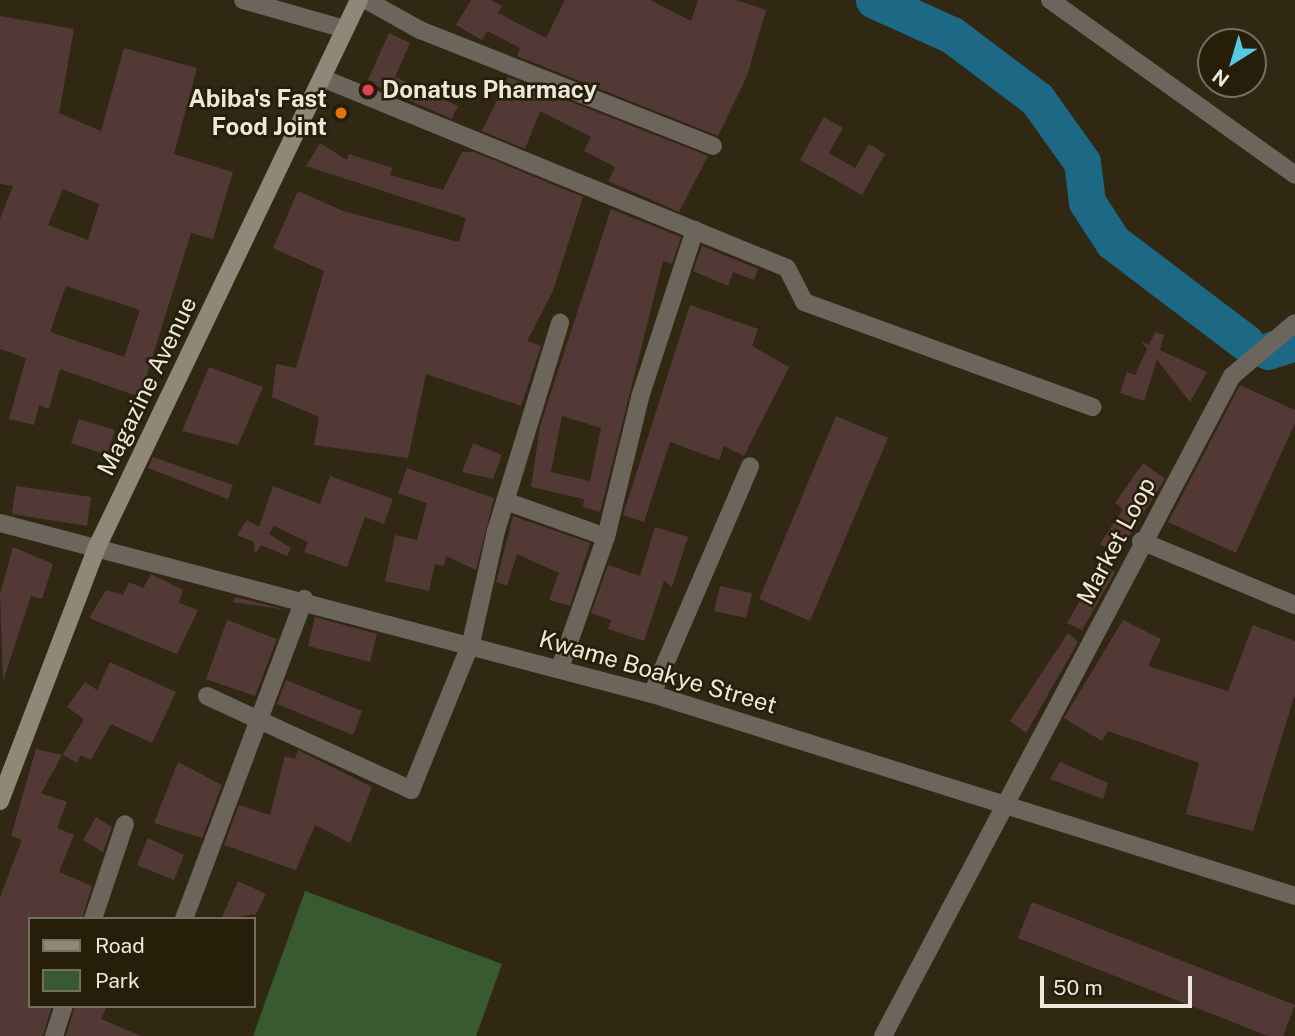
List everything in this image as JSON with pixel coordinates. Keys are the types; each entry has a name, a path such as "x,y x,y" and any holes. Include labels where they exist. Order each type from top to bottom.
{"street":[{"path":"243,0 345,29"},
{"name":"Magazine Avenue","path":"0,801 98,545 359,0"},
{"path":"366,0 420,30 713,146"},
{"path":"1050,0 1295,175"},
{"path":"321,78 787,268 804,302 1092,407"},
{"path":"560,668 606,537 640,397 695,230"},
{"path":"207,696 257,723 411,790 471,643 505,501 560,323"},
{"name":"Market Loop","path":"883,1036 1141,541 1232,376 1295,323"},
{"path":"652,694 750,466"},
{"path":"505,501 606,537"},
{"name":"Kwame Boakye Street","path":"0,523 98,545 304,599 652,694 1005,801 1295,896"},
{"path":"1141,541 1295,605"},
{"path":"185,917 304,599"},
{"path":"94,917 125,824"},
{"path":"54,1036 63,1008"}],"green space":[{"path":"305,891 502,964 476,1036 253,1036"}],"building":[{"path":"471,0 491,0 502,6 498,13 546,38 565,0 650,0 691,21 698,0 736,0 766,10 747,76 718,136 517,56 520,48 487,31 482,40 456,25"},
{"path":"0,16 74,29 59,113 101,131 124,48 197,68 174,154 233,172 213,239 191,233 140,397 60,369 49,409 39,405 34,425 9,419 26,358 0,349 0,219 13,186 0,184","holes":["63,189 99,204 88,240 48,225","66,286 140,310 124,357 50,332"]},
{"path":"389,33 410,43 395,77 458,106 452,119 367,82"},
{"path":"508,77 708,156 679,212 608,181 615,167 584,151 591,137 540,111 525,149 482,131"},
{"path":"824,117 843,128 829,153 855,168 869,144 885,154 862,195 800,160"},
{"path":"320,143 347,160 349,154 392,168 390,175 443,190 462,152 474,152 583,197 553,291 527,341 541,346 521,406 426,374 408,458 314,445 319,417 272,397 276,364 296,368 324,271 273,248 298,191 343,211 459,242 466,218 306,166"},
{"path":"611,209 681,237 672,264 663,261 600,512 583,507 584,499 531,487 540,426","holes":["562,416 601,428 590,481 551,472"]},
{"path":"702,246 758,269 754,280 733,272 728,286 693,271"},
{"path":"690,305 758,329 752,346 789,367 744,456 724,446 719,460 670,442 644,522 623,515"},
{"path":"1155,332 1164,335 1160,350 1207,372 1190,402 1157,360 1144,401 1120,393 1127,372 1135,375 1147,349 1141,341 1149,345"},
{"path":"209,367 263,387 238,445 182,431"},
{"path":"1240,385 1295,410 1295,423 1236,553 1168,522"},
{"path":"836,416 888,438 810,621 759,599"},
{"path":"79,419 115,430 107,455 71,443"},
{"path":"473,443 502,455 493,479 462,472"},
{"path":"153,457 233,485 228,499 148,468"},
{"path":"1143,463 1165,479 1117,555 1100,544 1123,509 1115,503"},
{"path":"407,468 494,498 476,570 446,556 444,566 435,564 429,591 385,581 395,535 417,540 427,503 398,493"},
{"path":"330,476 393,499 384,524 365,517 347,567 304,552 308,542 274,526 269,534 291,548 287,556 261,545 255,554 254,542 237,535 247,520 259,527 273,486 320,504"},
{"path":"16,486 91,497 87,526 12,514"},
{"path":"513,516 590,543 570,606 549,600 559,573 517,554 507,586 496,582"},
{"path":"655,527 688,537 672,587 664,581 644,641 608,629 611,620 591,613 608,565 640,576"},
{"path":"13,547 53,564 42,599 31,596 3,681 0,594"},
{"path":"1101,564 1115,572 1082,630 1067,623"},
{"path":"151,574 183,590 179,603 198,610 177,654 89,618 106,590 123,595 129,582 143,588"},
{"path":"720,586 752,593 746,618 714,611"},
{"path":"235,597 287,610 233,602"},
{"path":"315,617 377,634 370,662 308,646"},
{"path":"227,620 277,639 255,696 206,679"},
{"path":"1123,620 1161,639 1148,666 1228,691 1253,625 1295,641 1295,694 1253,831 1186,814 1199,763 1108,731 1102,741 1064,718"},
{"path":"1068,633 1078,642 1026,733 1010,721"},
{"path":"110,662 176,692 152,743 111,724 91,760 81,755 77,763 63,755 84,719 67,707 85,682 97,690"},
{"path":"286,680 362,711 353,735 277,704"},
{"path":"36,749 62,755 41,793 67,802 57,828 74,835 59,872 92,886 83,917 28,917 28,1008 51,1008 43,1036 0,1036 0,897 22,840 11,836"},
{"path":"298,750 372,787 350,843 315,825 296,870 224,845 239,805 270,815 285,756 295,759"},
{"path":"178,762 222,785 202,838 154,823"},
{"path":"1060,762 1108,783 1103,799 1050,779"},
{"path":"96,817 112,827 103,852 83,840"},
{"path":"148,838 184,855 174,880 137,865"},
{"path":"238,881 266,894 256,914 222,917"},
{"path":"1032,902 1295,1005 1283,1036 1268,1036 1018,938"},
{"path":"74,1008 106,1008 101,1019 141,1036 66,1036"}],"waterway":[{"path":"874,0 952,35 1037,99 1082,162 1087,202 1113,242 1245,342"},
{"path":"1268,351 1295,342"}],"place":[{"name":"Donatus Pharmacy","path":"368,90"},
{"name":"Abiba's Fast Food Joint","path":"341,113"}]}
